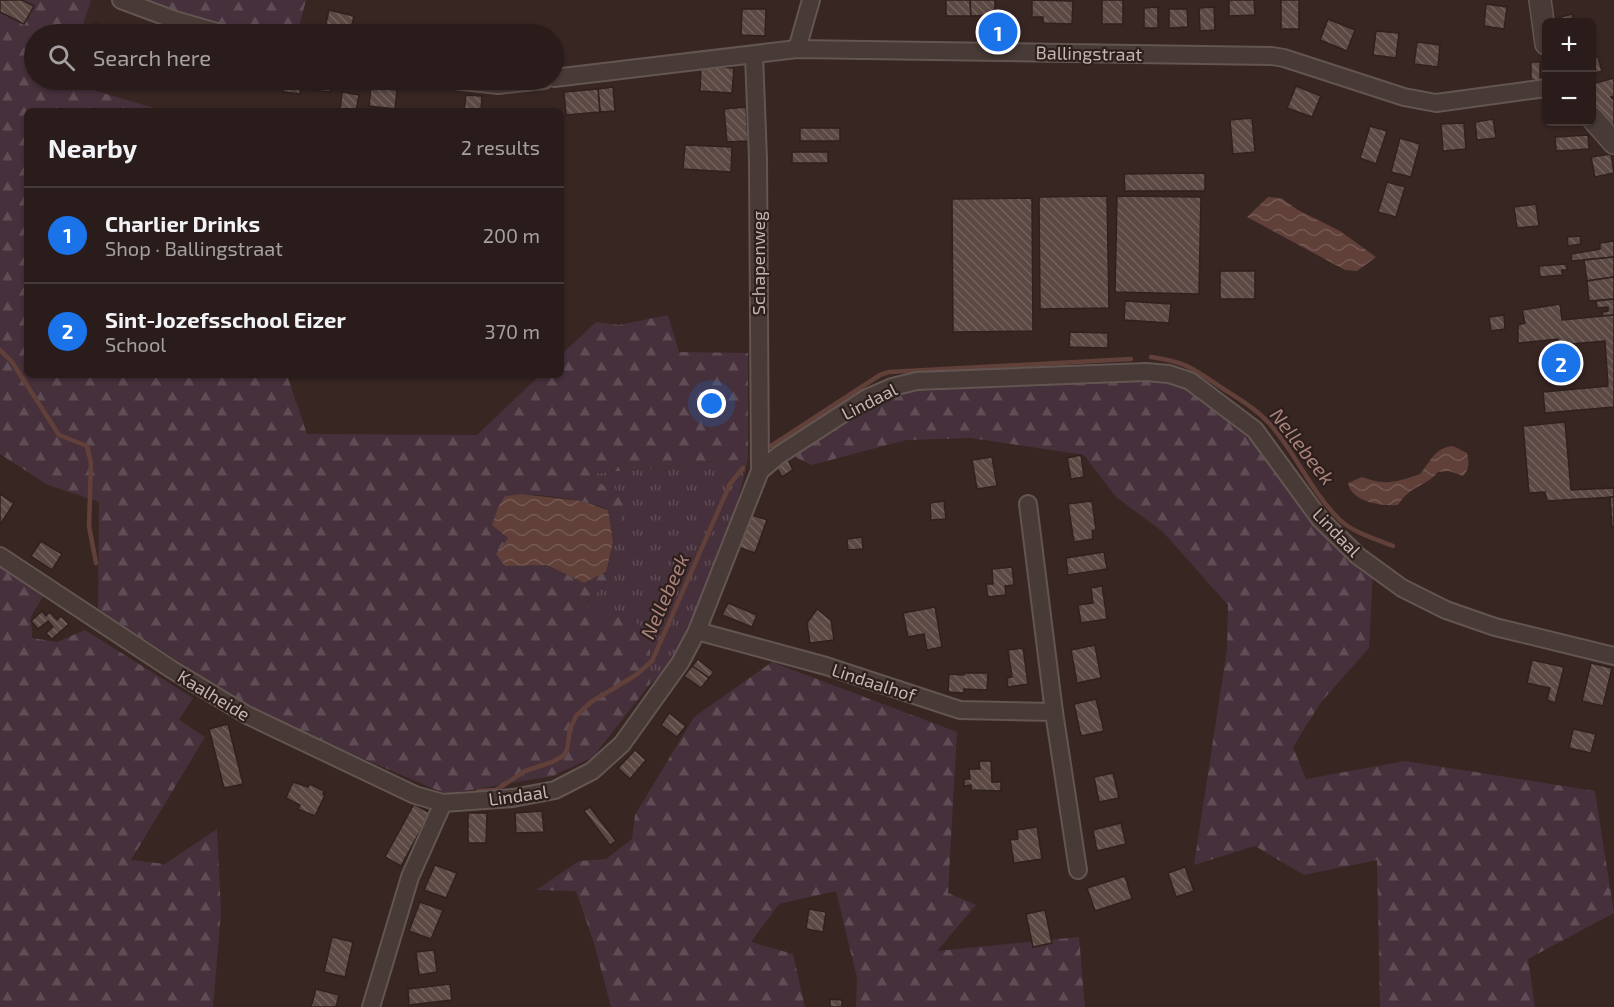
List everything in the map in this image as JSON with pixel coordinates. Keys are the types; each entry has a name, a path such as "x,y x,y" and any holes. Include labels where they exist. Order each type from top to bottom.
{"street":[{"path":"121,0 189,24"},
{"path":"797,49 811,0"},
{"path":"1540,0 1542,18"},
{"name":"Ballingstraat","path":"564,77 797,49 1272,56 1404,97 1436,103 1542,89"},
{"name":"Schapenweg","path":"754,54 758,159 760,471"},
{"path":"1596,123 1614,143"},
{"name":"Lindaal","path":"443,803 513,798 555,790 592,771 622,744 680,663 697,632 760,471 779,455 867,399 892,387 917,381 1146,372 1169,374 1190,381 1255,430 1320,519 1358,556 1402,588 1446,610 1495,627 1614,656"},
{"path":"1028,504 1054,712 1078,870"},
{"name":"Kaalheide","path":"0,556 171,669 247,715 415,795 443,803"},
{"name":"Lindaalhof","path":"697,632 826,666 960,710 1054,712"},
{"path":"371,1007 410,877 443,803"}],"green space":[{"path":"0,0 91,0 83,24 24,24 24,90 93,90 154,108 24,108 24,378 288,378 307,434 477,435 537,378 564,378 564,352 596,322 619,325 668,315 679,352 748,353 748,459 598,473 585,479 616,489 626,504 619,525 610,526 608,509 595,505 544,496 505,496 508,538 505,566 547,565 584,583 606,572 611,578 586,604 597,621 628,612 650,639 650,684 593,757 553,776 446,794 320,740 244,703 98,610 99,502 48,485 0,454"},
{"path":"146,0 306,0 300,24 211,24 184,17"},
{"path":"1179,379 1252,436 1373,572 1369,648 1321,702 1293,747 1306,779 1405,761 1595,791 1614,913 1528,959 1535,1007 1380,1007 1377,860 1304,875 1255,846 1194,865 1227,649 1228,605 1163,532 1116,497 1084,455 971,438 906,440 812,465 789,454 879,393"},
{"path":"748,459 731,520 700,601 673,655 661,674 650,684 650,639 597,622 586,604 611,578 606,572 613,542 610,526 619,525 584,479 598,473"},
{"path":"0,568 44,595 31,616 32,638 57,642 85,630 193,698 179,720 205,737 131,860 165,864 217,829 221,911 213,1007 0,1007"},
{"path":"772,662 957,732 948,893 976,905 937,951 1079,937 1085,1007 856,1007 857,978 836,891 779,904 751,942 793,954 805,1007 611,1007 594,943 576,891 536,890 579,861 606,859 632,839 635,815 694,717"}],"water":[{"path":"1268,197 1281,198 1298,210 1340,231 1376,257 1357,271 1345,270 1247,217"},
{"path":"1453,446 1467,453 1468,465 1463,476 1449,471 1438,472 1408,493 1398,505 1376,504 1361,499 1355,495 1348,483 1362,477 1391,482 1420,474 1437,452"},
{"path":"521,494 581,501 608,510 613,542 606,572 584,583 547,565 505,566 496,554 508,538 492,525 498,507 505,496"}],"building":[{"path":"0,0 22,0 34,6 24,24 0,12"},
{"path":"946,0 970,0 971,16 946,16"},
{"path":"970,0 995,0 995,15 971,16"},
{"path":"1032,0 1073,1 1072,24 1043,23 1043,17 1032,17"},
{"path":"1102,0 1123,0 1123,24 1102,24"},
{"path":"1229,0 1254,0 1255,15 1229,16"},
{"path":"1281,0 1299,0 1299,29 1281,29"},
{"path":"1486,4 1507,7 1504,29 1484,26"},
{"path":"1158,7 1158,28 1144,28 1144,8"},
{"path":"1214,7 1215,30 1200,31 1199,8"},
{"path":"742,9 766,9 765,36 741,35"},
{"path":"1169,9 1187,9 1188,27 1169,28"},
{"path":"329,10 354,16 352,24 326,24"},
{"path":"1572,14 1573,18 1557,18"},
{"path":"1328,19 1355,30 1347,51 1320,40"},
{"path":"1376,31 1399,33 1396,58 1373,55"},
{"path":"1417,42 1440,45 1438,67 1414,64"},
{"path":"1598,57 1602,71 1596,73 1596,72 1596,58"},
{"path":"1531,62 1540,62 1540,79 1537,81 1531,79"},
{"path":"701,66 734,68 732,93 700,91"},
{"path":"1614,78 1614,96 1611,97 1614,100 1614,123 1612,125 1596,111 1596,83"},
{"path":"1296,86 1321,96 1312,117 1287,108"},
{"path":"613,87 615,111 600,112 598,89"},
{"path":"598,89 600,112 566,115 564,92"},
{"path":"283,90 300,90 300,94 283,92"},
{"path":"371,90 397,90 395,108 369,106"},
{"path":"342,92 359,95 357,108 340,108"},
{"path":"466,95 482,96 481,108 464,108"},
{"path":"746,107 748,141 727,142 724,109"},
{"path":"1252,118 1255,152 1233,154 1230,120"},
{"path":"1493,119 1496,138 1477,140 1475,122"},
{"path":"1464,123 1466,149 1443,151 1441,124"},
{"path":"1370,126 1387,131 1376,164 1360,158"},
{"path":"800,128 840,128 840,141 800,141"},
{"path":"1588,135 1589,149 1556,151 1555,137"},
{"path":"1400,138 1420,144 1411,177 1391,172"},
{"path":"685,145 732,147 731,172 683,169"},
{"path":"792,152 828,152 828,163 792,163"},
{"path":"1611,154 1614,173 1595,177 1591,157"},
{"path":"1205,173 1205,191 1125,191 1124,174"},
{"path":"1387,182 1405,187 1396,217 1378,212"},
{"path":"1107,196 1109,308 1040,309 1039,197"},
{"path":"1117,196 1201,197 1199,294 1115,292"},
{"path":"1032,198 1033,331 953,332 952,199"},
{"path":"1536,204 1539,226 1517,228 1514,207"},
{"path":"1580,236 1581,244 1568,246 1567,237"},
{"path":"1614,241 1614,257 1572,261 1571,254 1600,249 1600,243"},
{"path":"1614,257 1614,277 1587,281 1584,260"},
{"path":"1566,264 1567,270 1562,270 1562,275 1540,277 1539,266"},
{"path":"1220,271 1255,271 1255,299 1220,299"},
{"path":"1614,277 1614,299 1589,301 1587,281"},
{"path":"1614,299 1614,315 1603,316 1602,312 1608,311 1608,307 1597,308 1596,301"},
{"path":"1125,301 1171,304 1169,323 1124,320"},
{"path":"1560,304 1562,320 1614,315 1614,407 1545,413 1543,392 1608,386 1605,341 1558,345 1558,339 1518,343 1518,325 1525,323 1522,310"},
{"path":"1504,315 1505,329 1491,331 1489,317"},
{"path":"1070,332 1108,333 1108,348 1069,347"},
{"path":"1565,422 1571,490 1614,488 1614,497 1547,501 1545,492 1529,493 1523,426"},
{"path":"1081,455 1084,477 1071,479 1067,458"},
{"path":"992,457 997,486 977,489 972,460"},
{"path":"788,460 793,470 782,477 776,467"},
{"path":"0,494 14,503 0,525"},
{"path":"1610,497 1614,497 1614,527 1612,528"},
{"path":"944,501 946,519 931,520 930,503"},
{"path":"1092,501 1096,530 1092,531 1093,539 1074,542 1068,504"},
{"path":"749,514 767,520 755,553 738,547"},
{"path":"862,537 863,549 848,550 847,539"},
{"path":"41,541 62,554 52,570 31,556"},
{"path":"1104,552 1107,569 1068,575 1066,558"},
{"path":"1012,567 1014,585 1005,586 1006,595 988,597 986,584 993,584 992,569"},
{"path":"1102,586 1107,619 1081,623 1078,605 1093,603 1091,588"},
{"path":"728,603 757,615 752,627 722,615"},
{"path":"935,607 942,647 927,650 924,634 908,637 903,613"},
{"path":"817,609 831,620 834,640 810,643 807,623"},
{"path":"42,611 46,616 50,612 57,620 61,616 69,624 52,639 46,633 53,627 48,621 38,629 31,621"},
{"path":"1095,645 1101,678 1077,683 1071,650"},
{"path":"1023,648 1028,684 1008,687 1007,678 1012,677 1008,650"},
{"path":"698,659 714,672 709,678 692,666"},
{"path":"1532,660 1564,667 1555,703 1547,700 1550,688 1527,683"},
{"path":"1591,663 1612,668 1603,706 1582,701"},
{"path":"692,666 709,678 701,688 684,676"},
{"path":"964,673 988,673 987,690 964,689 964,693 948,692 949,674 964,675"},
{"path":"1096,699 1104,731 1081,736 1074,704"},
{"path":"669,713 686,726 677,737 661,725"},
{"path":"228,724 243,784 224,788 209,729"},
{"path":"1573,729 1596,734 1591,753 1569,748"},
{"path":"635,750 646,760 630,779 618,768"},
{"path":"979,761 991,761 992,782 1001,782 1001,791 971,790 971,785 964,786 964,779 970,779 969,769 980,769"},
{"path":"1113,773 1119,798 1099,802 1094,777"},
{"path":"293,782 308,787 310,784 324,791 325,795 315,816 298,809 300,805 286,798"},
{"path":"414,804 430,813 401,866 385,857"},
{"path":"590,807 616,841 610,845 584,811"},
{"path":"542,811 544,832 516,833 515,813"},
{"path":"468,813 487,813 486,843 468,843"},
{"path":"1121,823 1126,844 1097,851 1093,830"},
{"path":"1037,827 1042,859 1014,863 1010,840 1018,839 1017,830"},
{"path":"435,865 457,873 446,898 424,890"},
{"path":"1185,867 1194,891 1176,897 1168,873"},
{"path":"1125,876 1132,899 1095,911 1087,888"},
{"path":"420,902 443,910 431,939 409,931"},
{"path":"809,909 826,912 823,932 806,929"},
{"path":"1045,910 1052,943 1033,947 1026,914"},
{"path":"332,937 353,942 345,977 324,972"},
{"path":"434,950 437,972 419,975 416,952"},
{"path":"450,984 452,1000 409,1005 408,989"},
{"path":"316,989 339,995 336,1007 311,1007"},
{"path":"830,999 842,1000 842,1007 830,1007"}],"waterway":[{"name":"Nellebeek","path":"0,350 12,362 59,435 87,446 91,463 89,526 96,563"},
{"name":"Nellebeek","path":"1151,357 1189,367 1252,408 1279,435 1320,497 1340,520 1358,532 1393,546"},
{"name":"Nellebeek","path":"771,446 880,375 889,372 1131,359"},
{"name":"Nellebeek","path":"478,791 496,790 525,771 563,756 567,750 570,729 576,716 591,702 636,675 652,661 730,484 743,468"}],"place":[{"name":"Charlier Drinks","path":"998,32"},
{"name":"Sint-Jozefsschool Eizer","path":"1561,363"}]}
